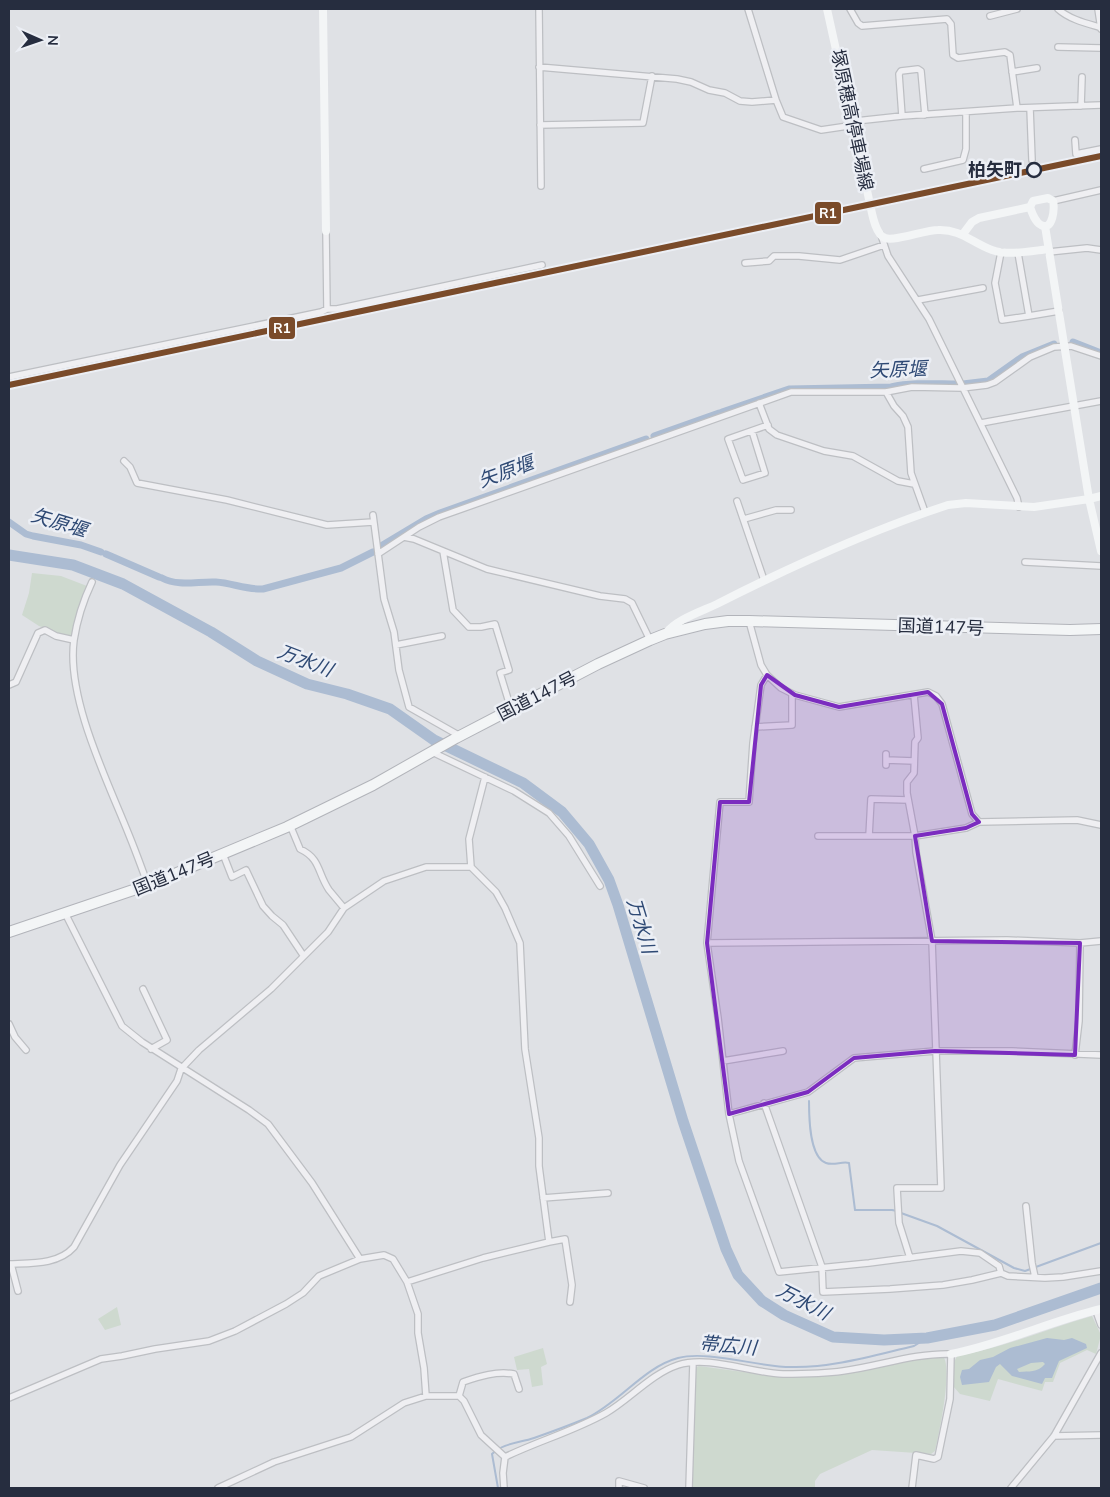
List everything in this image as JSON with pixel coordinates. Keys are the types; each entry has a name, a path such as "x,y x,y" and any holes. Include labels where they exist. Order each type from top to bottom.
{"highway":[{"name":"国道147号","path":"9,932 148,885 290,825 373,785 458,737 598,664 665,634 705,624 728,621 1070,630 1101,628"}],"street":[{"path":"323,9 327,309"},
{"path":"539,9 541,186"},
{"path":"748,9 783,117 821,130 848,126 856,121 902,116 1017,108 1101,105"},
{"name":"塚原穂高停車場線","path":"827,9 870,204 875,223 881,235"},
{"path":"850,9 858,23 862,26 947,19 951,24 954,55 958,58 1005,52 1010,55 1017,108"},
{"path":"990,16 1017,9"},
{"path":"1058,9 1080,22 1100,29 1098,9"},
{"path":"1058,47 1101,48"},
{"path":"539,67 652,76 691,82 709,90 725,93 740,101 776,100"},
{"path":"1012,72 1038,68"},
{"path":"902,116 899,74 901,71 918,69 921,71 925,115"},
{"path":"540,125 644,123 652,76"},
{"path":"1081,106 1082,77"},
{"path":"1030,108 1032,160"},
{"path":"924,169 963,160 966,149 966,112"},
{"path":"1075,140 1076,154 1101,149"},
{"path":"1045,226 1035,220 1030,207 1033,201 1048,198 1053,200 1101,190"},
{"path":"1045,226 1050,223 1053,216 1055,208 1053,200"},
{"path":"964,234 972,222 979,218 1030,207"},
{"path":"1045,226 1089,499 1101,551"},
{"path":"881,235 886,239 938,230 949,230 964,234 993,251 1018,253 1087,248 1101,250"},
{"path":"881,235 888,256 930,319 962,388 982,423 1017,498 1019,507"},
{"path":"745,263 769,261 774,256 799,256 840,260 884,245"},
{"path":"1001,252 995,283 1002,320 1059,310"},
{"path":"1018,253 1029,316"},
{"path":"9,377 228,332 321,312 327,309 336,310 542,265"},
{"path":"918,300 983,288"},
{"path":"378,554 419,527 439,517 791,392 886,392 912,387 962,388 987,385 995,382 1030,357 1054,347 1064,346 1101,356"},
{"path":"886,392 894,406 903,416 908,427 911,472 925,512"},
{"path":"982,423 1101,400"},
{"path":"759,403 769,429 777,435 824,451 853,456 898,481 914,484"},
{"path":"752,431 765,473 743,480 728,439 768,425"},
{"path":"124,461 130,467 137,483 226,500 327,525 373,519 384,599 394,632 401,679 409,707 458,737"},
{"path":"665,634 670,628 764,580 925,512 948,505 966,503 1034,508 1101,496"},
{"path":"737,501 764,580"},
{"path":"744,519 776,510 791,510"},
{"path":"404,537 414,539 487,569 600,596 624,599 632,603 650,640"},
{"path":"443,551 453,610 469,626 481,627 496,624 509,670 500,673 511,709"},
{"path":"1025,562 1101,566"},
{"path":"92,582 74,640 74,671 87,726 99,763 148,885"},
{"path":"705,624 706,613 713,606"},
{"path":"749,621 761,665 781,688 792,694 839,707 928,692 936,696 942,704 972,814 979,822"},
{"path":"9,685 16,682 38,633 46,630 56,636 74,640"},
{"path":"396,645 442,636"},
{"path":"768,675 761,685 755,727 749,802 720,802 707,943 718,1018 728,1114 739,1160 779,1272 961,1251 980,1253 999,1266 1001,1273"},
{"path":"755,727 792,725 792,694"},
{"path":"910,1258 898,1217 897,1188 940,1188 932,941 916,852 907,782 914,773 915,742 918,738 914,695"},
{"path":"434,751 514,791 549,813 568,836 600,886"},
{"path":"886,760 914,761"},
{"path":"484,777 469,839 471,866 496,892 520,943 525,1050 539,1138 539,1166 549,1242"},
{"path":"870,836 871,799 908,800"},
{"path":"818,836 915,836 966,828 979,822 1077,820 1101,825"},
{"path":"290,825 300,849 310,853 328,889 344,908"},
{"path":"223,854 232,877 246,870 263,906 284,925 303,955"},
{"path":"18,1291 10,1264 43,1262 68,1254 74,1247 120,1165 177,1080 182,1069 199,1050 271,989 328,932 344,908 384,881 392,878 426,867 471,866"},
{"path":"65,914 122,1026 151,1049 268,1124 307,1176 360,1259"},
{"path":"707,943 1007,940 1080,943 1101,941"},
{"path":"1075,1055 1079,1021 1080,943"},
{"path":"143,989 167,1040 151,1049"},
{"path":"9,1024 15,1037 26,1050"},
{"path":"723,1061 783,1051"},
{"path":"728,1114 808,1092 854,1058 935,1051 1012,1051 1101,1055"},
{"path":"764,1103 822,1267 824,1292 942,1284 972,1280 1001,1273 1008,1276 1063,1277 1101,1271"},
{"path":"544,1198 608,1193"},
{"path":"1026,1206 1032,1266 1035,1275"},
{"path":"407,1282 483,1258 565,1239 572,1285 570,1302"},
{"path":"9,1398 101,1359 155,1348 209,1341 235,1331 286,1304 303,1293 319,1276 360,1259 384,1254 393,1259 407,1282 418,1314 418,1333 424,1368 426,1396"},
{"path":"505,1457 532,1444 585,1425 616,1407 659,1375 678,1365 693,1362 716,1364 774,1374 843,1371 930,1354 951,1354 994,1344 1098,1310 1101,1325"},
{"path":"1012,1488 1054,1436 1101,1352"},
{"path":"912,1488 916,1455 934,1459 938,1457 950,1399 951,1354"},
{"path":"689,1488 693,1362"},
{"path":"459,1396 463,1382 480,1376 514,1374 519,1389"},
{"path":"218,1488 274,1462 351,1437 404,1402 426,1396 459,1396 464,1401 481,1435 505,1457"},
{"path":"1054,1436 1101,1435"},
{"path":"504,1488 505,1457"},
{"path":"619,1488 619,1481 644,1488"}],"highlighted area":[{"path":"767,675 795,695 839,707 928,692 942,704 972,814 979,822 966,828 915,836 932,941 1080,943 1075,1055 935,1051 854,1058 808,1092 729,1114 707,943 720,802 749,802 761,685"}],"shaded area":[{"path":"32,573 61,576 87,586 71,638 39,626 22,615 29,593"},
{"path":"117,1307 121,1325 105,1330 98,1319"},
{"path":"1092,1316 1101,1335 1096,1354 1087,1350 1060,1363 1053,1382 1045,1382 1042,1391 998,1379 990,1401 960,1394 953,1386 953,1364 957,1356 1008,1343"},
{"path":"543,1348 547,1364 541,1367 543,1385 532,1387 529,1369 517,1370 514,1357"},
{"path":"943,1356 946,1363 946,1387 935,1451 931,1454 872,1450 820,1474 815,1481 815,1488 691,1488 695,1368 699,1366 774,1376 805,1377 845,1374 906,1361"}],"water":[{"path":"1047,1338 1064,1340 1072,1338 1086,1344 1087,1348 1059,1361 1052,1378 1045,1378 1042,1384 1012,1376 1000,1364 996,1367 989,1382 962,1385 960,1377 962,1370 969,1369 980,1360 993,1357 1010,1348","holes":["1043,1362 1045,1364 1033,1371 1019,1372 1017,1369 1031,1363"]}],"waterway":[{"name":"矢原堰","path":"1073,342 1101,353"},
{"name":"矢原堰","path":"963,384 988,381 1022,357 1054,344"},
{"name":"矢原堰","path":"722,412 789,389 958,384"},
{"name":"矢原堰","path":"654,436 719,413"},
{"name":"矢原堰","path":"381,546 426,519 440,513 646,439"},
{"name":"矢原堰","path":"9,522 26,534 81,545 101,552"},
{"name":"矢原堰","path":"162,578 175,582 216,582 263,589 341,568 373,552"},
{"name":"矢原堰","path":"106,554 159,577"},
{"name":"万水川","path":"9,555 73,565 123,584 211,632 257,661 307,684 347,694 390,709 434,740 523,783 562,812 589,844 609,880 683,1121 726,1249 738,1275 762,1301 784,1315 833,1337 884,1340 927,1338 995,1325 1101,1288"},
{"path":"809,1101 811,1135 816,1153 826,1163 849,1163 855,1210 897,1211"},
{"path":"901,1213 937,1226 1014,1268 1025,1271 1101,1243"},
{"name":"帯広川","path":"498,1488 492,1454 496,1450 587,1418 654,1369 678,1358 704,1356 778,1366 806,1367 838,1363 914,1346 927,1338"}],"transit line":[{"name":"R1","path":"9,385 1101,156"}],"place":[{"name":"柏矢町","path":"1034,170"}]}
